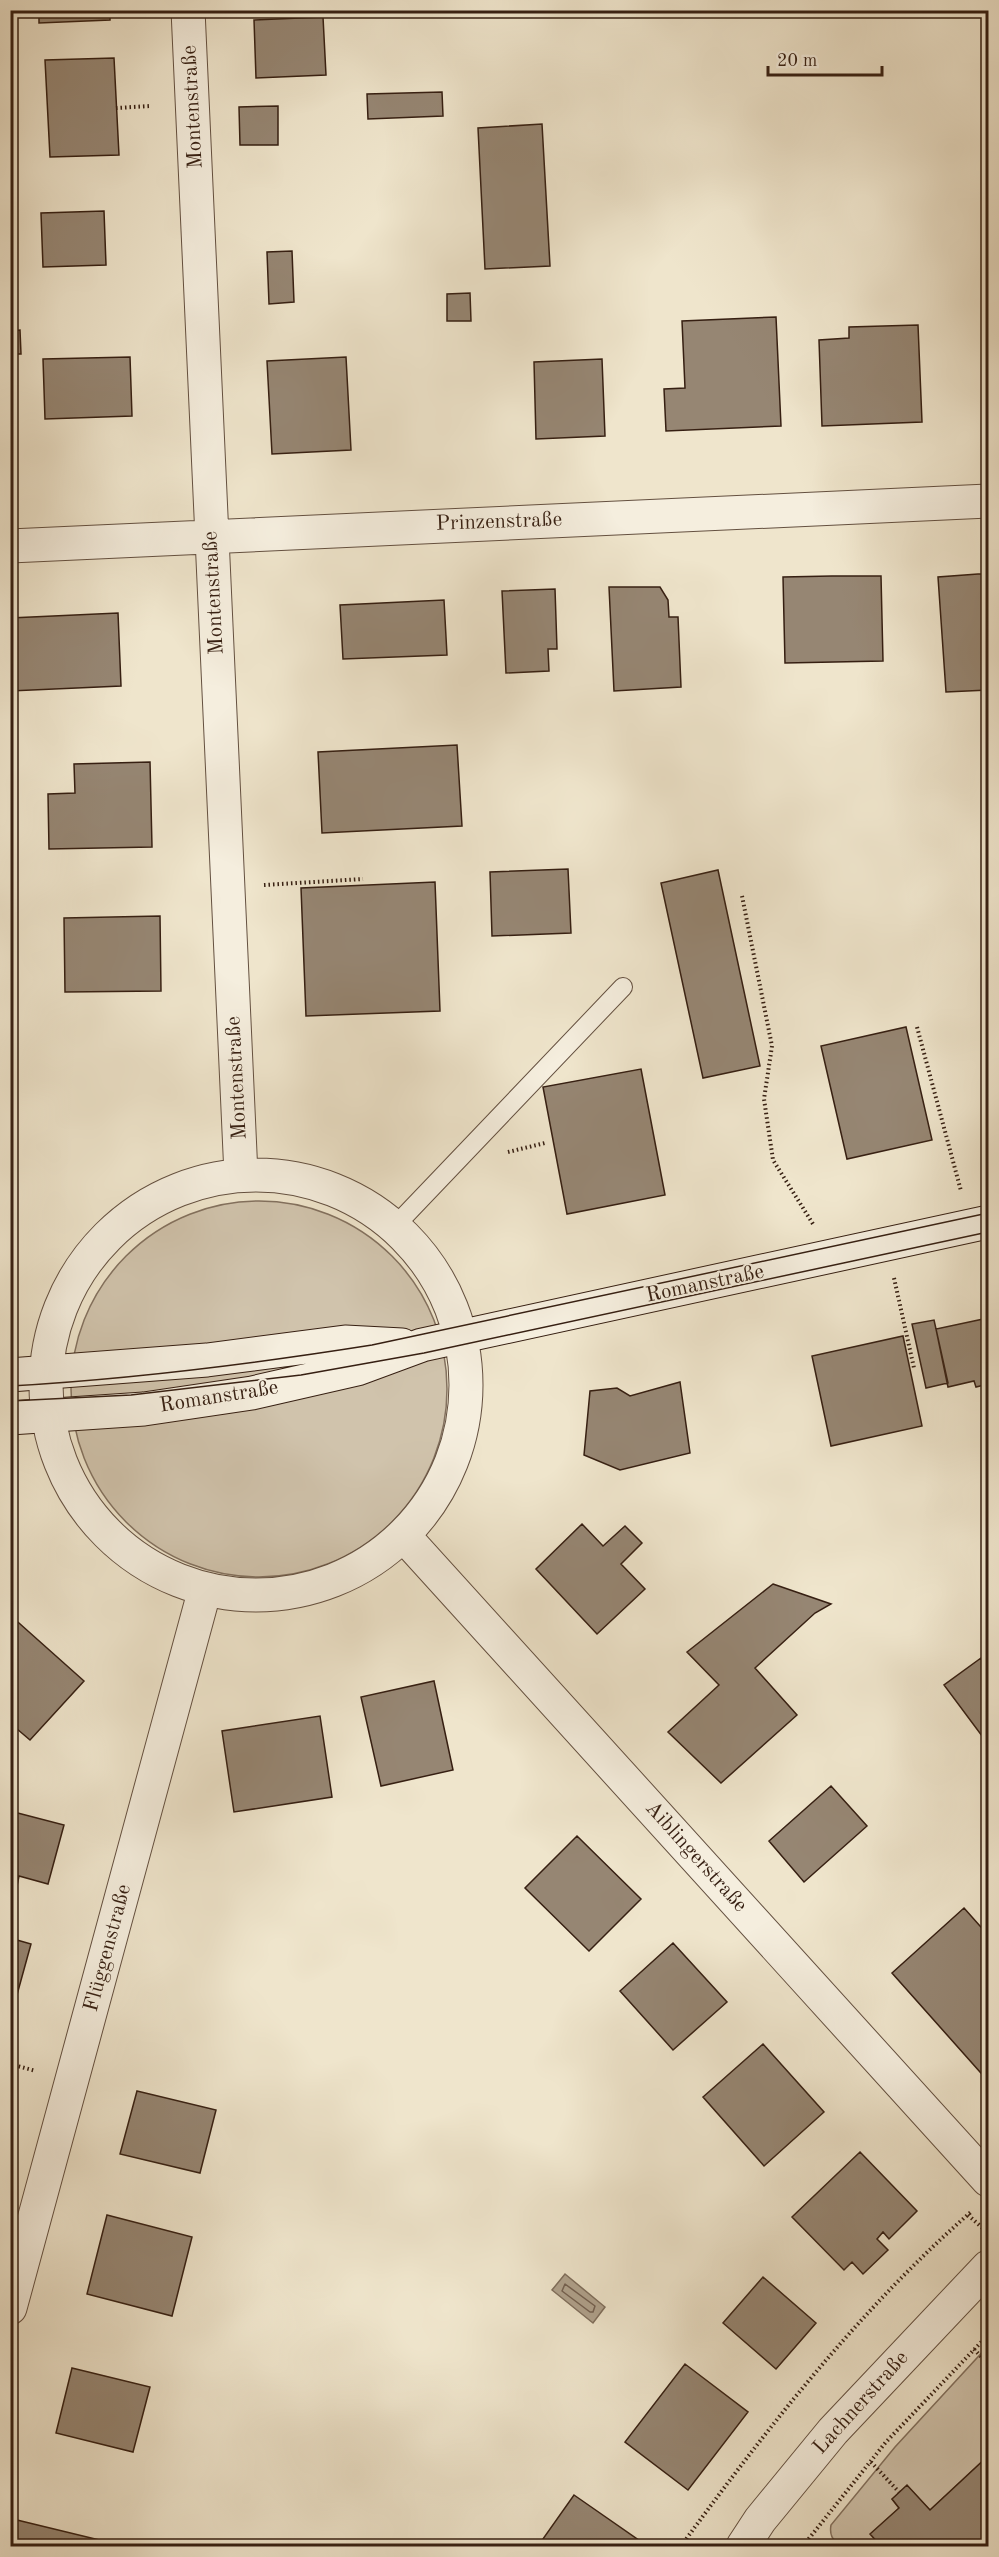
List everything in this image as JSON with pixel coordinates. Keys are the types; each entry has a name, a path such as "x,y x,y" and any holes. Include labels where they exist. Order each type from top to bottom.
{"street":[{"name":"Montenstraße","path":"188,10 241,1175"},
{"name":"Prinzenstraße","path":"10,546 988,501"},
{"path":"241,1175 278,1176 315,1184 350,1197 394,1227 410,1241 433,1270 450,1303 461,1336 466,1371 466,1401 462,1431 440,1488 423,1513 403,1535 360,1567 311,1587 258,1595 205,1588 169,1576 135,1556 106,1531 81,1501 63,1467 48,1416 46,1372 50,1343 62,1305 80,1271 104,1240 133,1215 166,1195 203,1182 241,1175"},
{"name":"Romanstraße","path":"10,1418 144,1409 252,1394 357,1369 422,1345 979,1224"},
{"name":"Romanstraße","path":"10,1375 207,1360 345,1342 372,1345 422,1345"},
{"name":"Aiblingerstraße","path":"403,1535 988,2180"},
{"name":"Flüggenstraße","path":"10,2308 15,2275 205,1588"},
{"name":"Lachnerstraße","path":"743,2547 760,2520 833,2431 988,2267"}],"lane":[{"path":"394,1227 623,987"}],"path":[{"path":"116,108 150,106"},
{"path":"228,887 363,879"},
{"path":"742,896 772,1046 764,1099 773,1160 812,1223 820,1259"},
{"path":"918,1027 960,1190 979,1224"},
{"path":"949,1193 970,1188"},
{"path":"801,1226 824,1221"},
{"path":"886,1244 914,1368"},
{"path":"681,2547 776,2422 842,2343 935,2244 975,2209"},
{"path":"968,2214 988,2233"},
{"path":"803,2547 886,2442 988,2335"},
{"path":"974,2349 988,2364"},
{"path":"871,2462 899,2492"}],"shaded area":[{"path":"259,1201 296,1204 331,1215 364,1233 392,1256 415,1284 433,1317 444,1352 447,1389 444,1426 433,1461 415,1494 392,1522 364,1545 331,1563 296,1574 259,1577 222,1574 187,1563 154,1545 126,1522 103,1494 85,1461 74,1426 71,1389 74,1352 85,1317 103,1284 126,1256 154,1233 187,1215 222,1204"},
{"path":"988,2346 988,2456 930,2510 907,2486 892,2499 899,2508 871,2534 881,2546 847,2546 834,2540 831,2525 895,2447"}],"water":[{"path":"565,2274 605,2307 593,2323 552,2290"}],"building":[{"path":"39,10 110,10 110,20 39,23"},
{"path":"435,10 493,10 494,12 435,14"},
{"path":"323,17 326,75 256,78 254,20"},
{"path":"114,58 119,155 50,157 45,60"},
{"path":"442,92 443,116 368,119 367,94"},
{"path":"278,106 278,145 240,145 239,107"},
{"path":"542,124 550,266 485,269 478,128"},
{"path":"104,211 106,265 43,267 41,213"},
{"path":"292,251 294,302 269,304 267,252"},
{"path":"470,293 471,321 447,321 447,294"},
{"path":"776,317 781,426 666,431 664,389 685,388 682,321"},
{"path":"918,325 922,422 822,426 819,340 849,338 849,327"},
{"path":"20,330 21,354 10,354 10,331"},
{"path":"130,357 132,416 45,419 43,359"},
{"path":"346,357 351,450 272,454 267,361"},
{"path":"602,359 605,436 536,439 534,362"},
{"path":"988,574 988,690 946,692 938,577"},
{"path":"881,576 883,661 785,663 783,577"},
{"path":"609,587 660,587 668,600 669,617 678,617 681,687 614,691"},
{"path":"555,589 557,649 548,649 549,671 506,673 502,591"},
{"path":"444,600 447,655 343,659 340,605"},
{"path":"118,613 121,686 10,691 10,618"},
{"path":"457,745 462,826 322,833 318,752"},
{"path":"150,762 152,847 49,849 48,794 75,793 74,764"},
{"path":"568,869 571,933 492,936 490,872"},
{"path":"718,870 760,1066 703,1078 661,883"},
{"path":"435,882 440,1011 306,1016 301,888"},
{"path":"160,916 161,991 65,992 64,918"},
{"path":"906,1027 932,1140 847,1159 821,1046"},
{"path":"641,1069 665,1195 567,1214 543,1087"},
{"path":"988,1318 988,1384 976,1387 974,1381 948,1387 936,1329"},
{"path":"934,1320 948,1383 926,1388 912,1324"},
{"path":"903,1336 922,1426 831,1446 812,1356"},
{"path":"680,1382 690,1453 620,1470 584,1455 590,1391 617,1388 630,1396"},
{"path":"582,1524 603,1546 625,1526 642,1543 621,1564 645,1589 597,1634 536,1569"},
{"path":"773,1584 831,1604 815,1613 755,1668 797,1715 721,1783 668,1732 719,1685 687,1652"},
{"path":"10,1615 84,1681 30,1740 10,1723"},
{"path":"981,1658 988,1668 988,1744 944,1685"},
{"path":"434,1681 453,1770 381,1786 361,1697"},
{"path":"320,1716 332,1797 234,1812 222,1731"},
{"path":"831,1786 867,1826 804,1882 769,1841"},
{"path":"10,1811 64,1825 48,1884 19,1876 17,1886 10,1884"},
{"path":"577,1836 641,1899 589,1951 525,1888"},
{"path":"964,1908 988,1935 988,2081 892,1973"},
{"path":"10,1938 31,1944 12,2013 10,2013"},
{"path":"673,1943 727,2002 673,2050 620,1991"},
{"path":"763,2044 824,2112 764,2166 703,2097"},
{"path":"137,2091 216,2110 200,2173 120,2154"},
{"path":"860,2152 917,2211 889,2239 883,2232 877,2239 888,2250 863,2274 852,2262 844,2270 792,2217"},
{"path":"107,2215 192,2237 172,2316 87,2294"},
{"path":"763,2277 816,2323 776,2369 723,2323"},
{"path":"685,2364 748,2412 688,2490 625,2442"},
{"path":"72,2368 150,2387 133,2452 56,2433"},
{"path":"988,2456 988,2546 881,2546 870,2534 899,2508 892,2499 907,2485 930,2510"},
{"path":"574,2495 640,2541 636,2546 538,2546"},
{"path":"17,2520 120,2545 11,2546"}],"tram line":[{"path":"10,1386 192,1370 372,1345 988,1213"},
{"path":"10,1401 131,1395 301,1375 424,1353 988,1232"}]}
